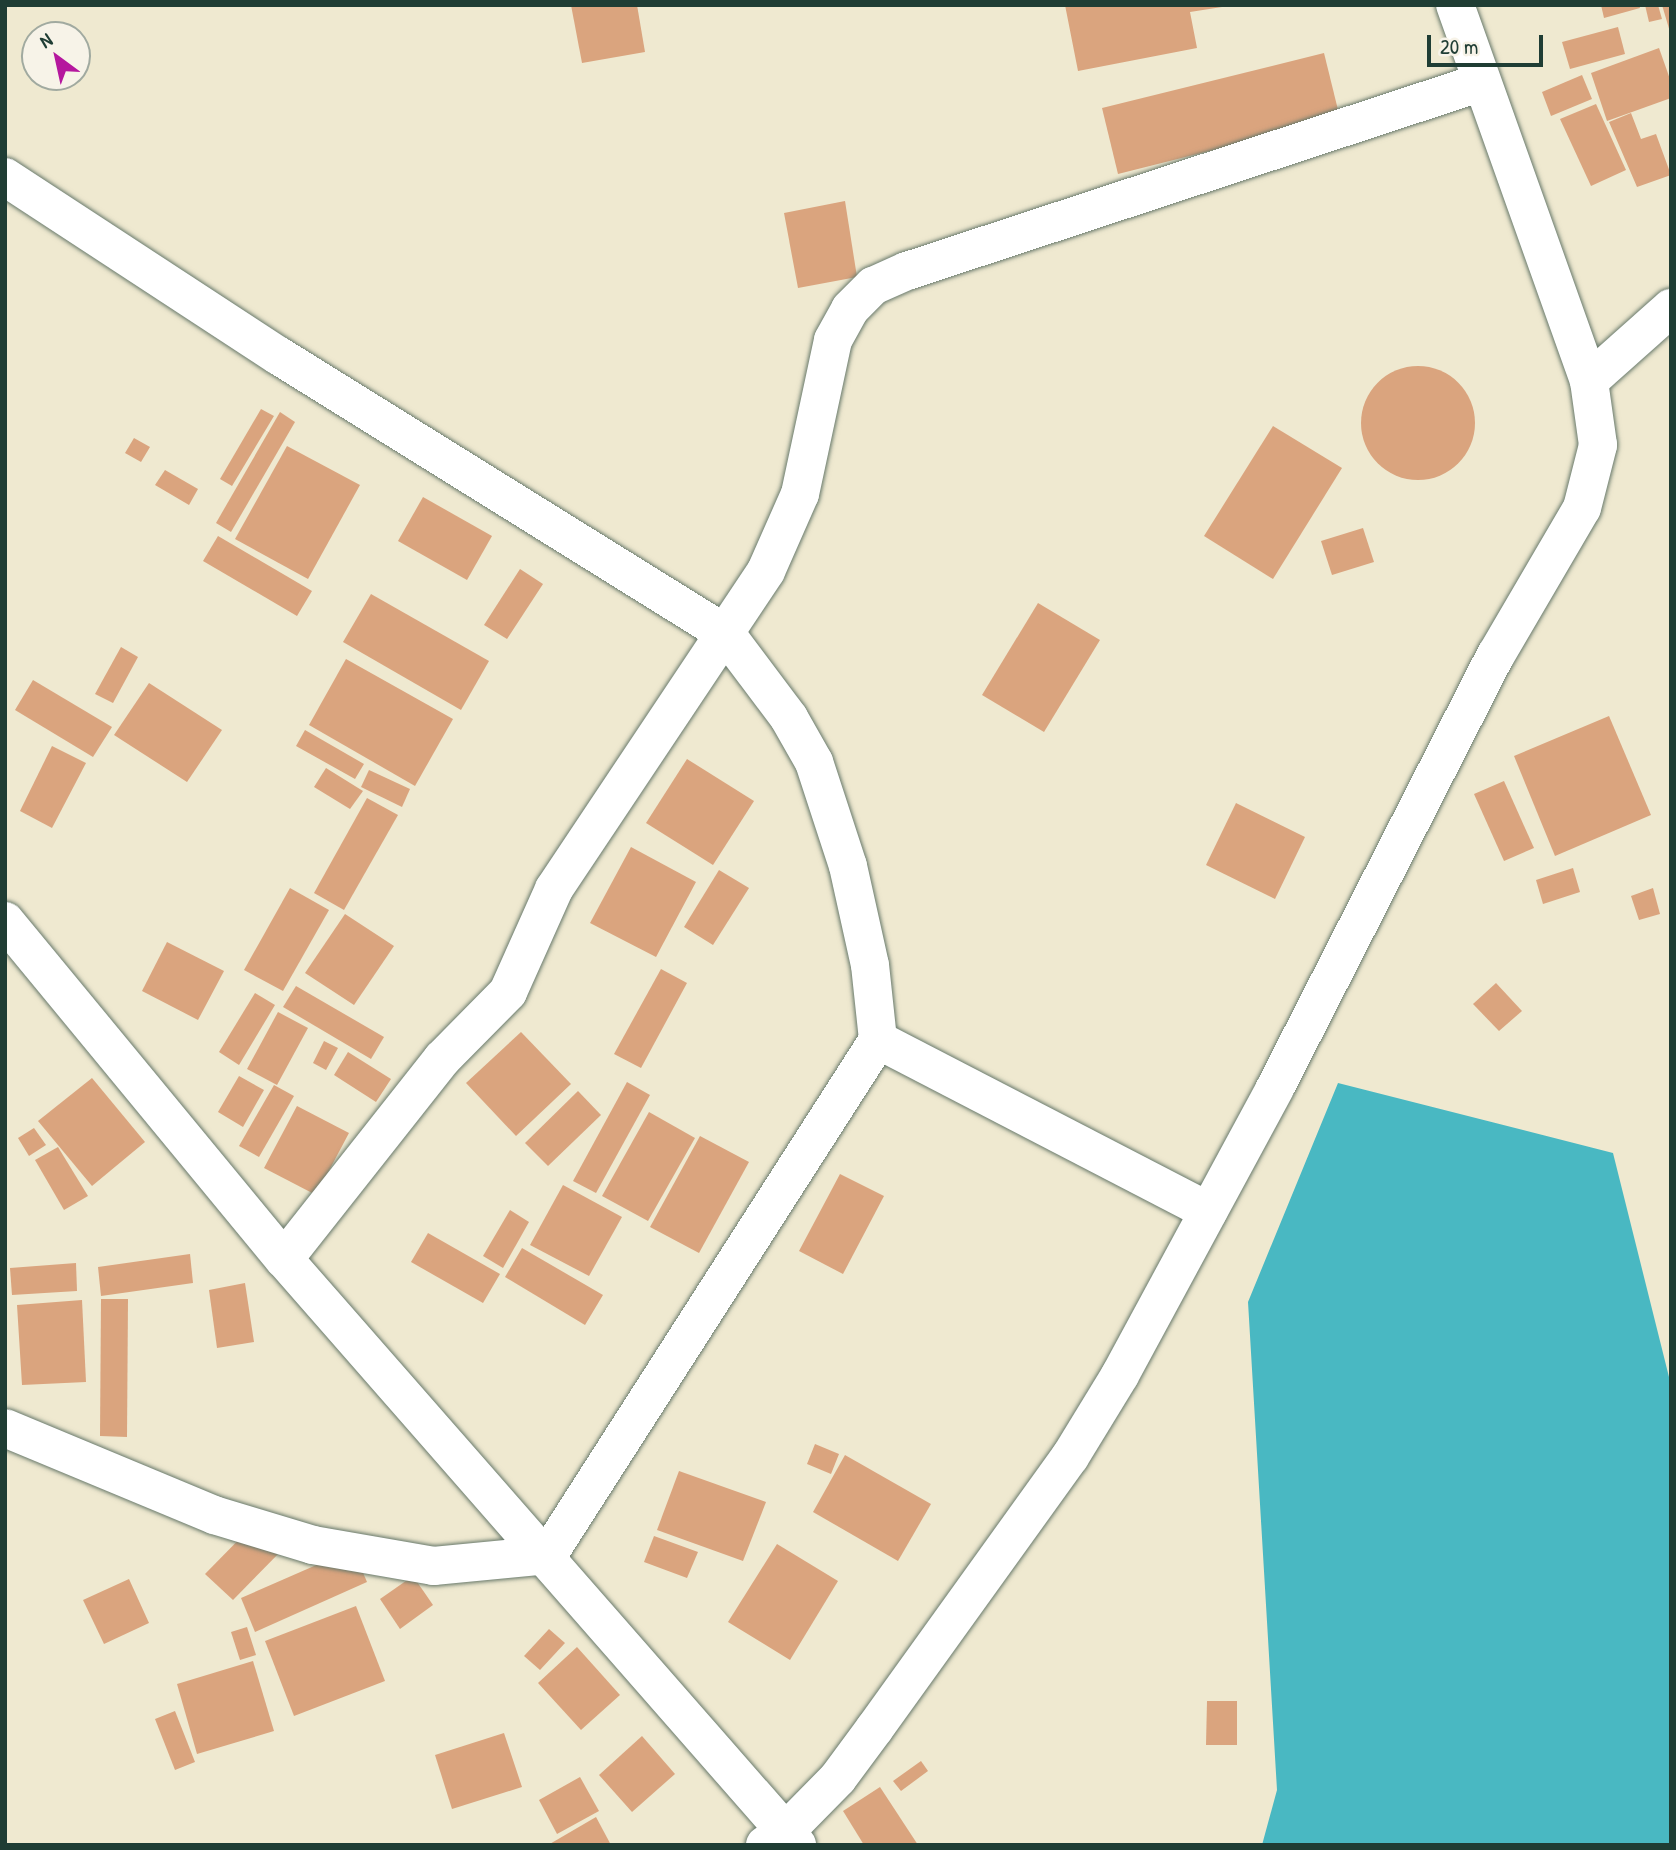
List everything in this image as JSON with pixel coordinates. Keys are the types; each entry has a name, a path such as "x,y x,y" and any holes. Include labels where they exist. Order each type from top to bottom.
{"street":[{"path":"5,921 284,1259 548,1555 783,1840 838,1778 1070,1457 1147,1328 1496,655 1582,508 1598,445 1589,382 1455,5"},
{"path":"284,1259 442,1059 508,992 554,889 726,634 786,532 800,494 833,340 849,309 873,286 907,271 1482,82"},
{"path":"5,177 279,356 726,634 789,718 814,762 848,866 870,965 878,1040 548,1555"},
{"path":"1589,382 1671,308"},
{"path":"878,1040 1208,1211"},
{"path":"5,1428 214,1515 313,1545 434,1566 548,1555"}],"water":[{"path":"1338,1083 1613,1153 1671,1385 1671,1845 1262,1845 1277,1790 1248,1302"}],"building":[{"path":"571,5 637,5 645,52 582,63"},
{"path":"1065,5 1222,7 1190,12 1197,48 1078,71"},
{"path":"1601,5 1639,5 1640,8 1604,18"},
{"path":"1645,5 1658,5 1662,19 1649,22"},
{"path":"1662,5 1671,5 1670,32"},
{"path":"1618,27 1625,54 1570,69 1562,42"},
{"path":"1659,48 1671,82 1671,98 1607,121 1591,73"},
{"path":"1324,53 1340,118 1118,174 1102,108"},
{"path":"1582,75 1592,99 1551,116 1542,92"},
{"path":"1596,104 1626,170 1591,186 1560,119"},
{"path":"1631,113 1641,139 1656,134 1671,175 1637,187 1609,122"},
{"path":"845,201 857,277 798,288 784,213"},
{"path":"1418,366 1440,370 1459,382 1471,401 1475,423 1471,445 1459,464 1440,476 1418,480 1396,476 1377,464 1365,445 1361,423 1365,401 1377,382 1396,370"},
{"path":"261,409 274,416 232,486 220,479"},
{"path":"280,412 295,422 231,532 216,523"},
{"path":"1273,426 1342,468 1273,579 1204,536"},
{"path":"134,438 150,447 141,462 125,453"},
{"path":"287,446 360,485 308,579 235,539"},
{"path":"165,470 198,489 189,505 155,485"},
{"path":"423,497 492,536 467,580 398,541"},
{"path":"1363,528 1374,562 1332,575 1321,541"},
{"path":"218,536 312,591 297,616 203,561"},
{"path":"520,569 543,584 507,639 484,625"},
{"path":"371,594 489,661 461,710 343,642"},
{"path":"1038,603 1100,640 1044,732 982,695"},
{"path":"121,647 138,657 113,703 95,694"},
{"path":"346,659 453,719 415,786 309,725"},
{"path":"33,680 112,727 93,757 15,710"},
{"path":"149,683 222,730 187,782 114,735"},
{"path":"1609,716 1651,815 1555,856 1514,756"},
{"path":"305,730 364,764 355,779 296,746"},
{"path":"52,746 86,763 52,828 20,811"},
{"path":"687,759 754,801 713,865 646,823"},
{"path":"326,768 363,791 350,809 314,787"},
{"path":"369,770 410,789 402,807 361,787"},
{"path":"1504,781 1534,848 1504,861 1474,794"},
{"path":"367,798 398,815 344,910 314,893"},
{"path":"1236,803 1305,837 1275,899 1206,865"},
{"path":"631,847 696,882 656,957 590,923"},
{"path":"1573,868 1580,892 1543,904 1536,880"},
{"path":"719,870 749,888 713,945 684,927"},
{"path":"290,888 329,910 283,991 244,970"},
{"path":"1653,888 1660,914 1639,920 1631,896"},
{"path":"345,914 394,946 354,1005 305,973"},
{"path":"167,942 224,971 198,1020 142,991"},
{"path":"661,969 687,983 641,1068 614,1054"},
{"path":"1496,983 1522,1011 1499,1031 1473,1004"},
{"path":"296,986 384,1037 371,1059 283,1007"},
{"path":"255,993 275,1005 239,1065 219,1052"},
{"path":"278,1012 308,1028 277,1085 247,1069"},
{"path":"521,1032 571,1084 516,1136 466,1083"},
{"path":"324,1041 338,1048 326,1070 313,1063"},
{"path":"348,1052 391,1079 376,1102 334,1075"},
{"path":"239,1076 264,1090 243,1127 218,1112"},
{"path":"92,1078 145,1142 92,1186 38,1121"},
{"path":"627,1082 650,1095 596,1193 573,1181"},
{"path":"274,1085 294,1096 259,1157 239,1146"},
{"path":"578,1091 601,1115 548,1166 525,1143"},
{"path":"297,1106 349,1133 316,1195 264,1168"},
{"path":"649,1112 695,1138 648,1221 602,1196"},
{"path":"34,1128 46,1145 29,1156 18,1138"},
{"path":"700,1136 749,1162 699,1253 650,1227"},
{"path":"58,1147 88,1196 64,1210 35,1160"},
{"path":"840,1174 884,1196 843,1274 799,1251"},
{"path":"563,1185 622,1217 589,1276 530,1245"},
{"path":"510,1210 529,1222 503,1268 483,1256"},
{"path":"428,1233 500,1274 483,1303 411,1262"},
{"path":"522,1248 603,1295 585,1325 505,1277"},
{"path":"190,1254 193,1283 101,1296 98,1267"},
{"path":"76,1263 77,1291 12,1295 10,1268"},
{"path":"245,1283 254,1342 217,1348 209,1290"},
{"path":"101,1299 128,1299 127,1437 100,1436"},
{"path":"82,1300 86,1382 22,1385 17,1305"},
{"path":"815,1444 839,1454 831,1474 807,1464"},
{"path":"845,1455 931,1504 898,1561 813,1512"},
{"path":"679,1471 766,1502 743,1561 657,1530"},
{"path":"259,1519 286,1546 233,1600 205,1574"},
{"path":"654,1536 698,1552 687,1578 644,1562"},
{"path":"777,1544 838,1581 790,1660 728,1622"},
{"path":"353,1549 367,1582 255,1632 241,1598"},
{"path":"413,1576 433,1605 400,1629 380,1599"},
{"path":"129,1579 149,1623 104,1644 83,1600"},
{"path":"356,1606 385,1681 294,1716 265,1641"},
{"path":"247,1627 256,1655 240,1660 231,1632"},
{"path":"549,1629 565,1643 540,1670 524,1656"},
{"path":"577,1647 620,1695 581,1730 538,1683"},
{"path":"253,1661 274,1731 197,1754 177,1684"},
{"path":"1207,1701 1237,1701 1237,1745 1206,1745"},
{"path":"175,1711 195,1762 175,1770 155,1719"},
{"path":"504,1733 522,1787 452,1809 435,1755"},
{"path":"642,1736 675,1774 632,1812 599,1775"},
{"path":"921,1761 928,1771 901,1791 893,1781"},
{"path":"580,1777 599,1811 557,1834 539,1800"},
{"path":"880,1787 918,1845 864,1845 843,1811"},
{"path":"596,1817 611,1845 548,1845"}]}
